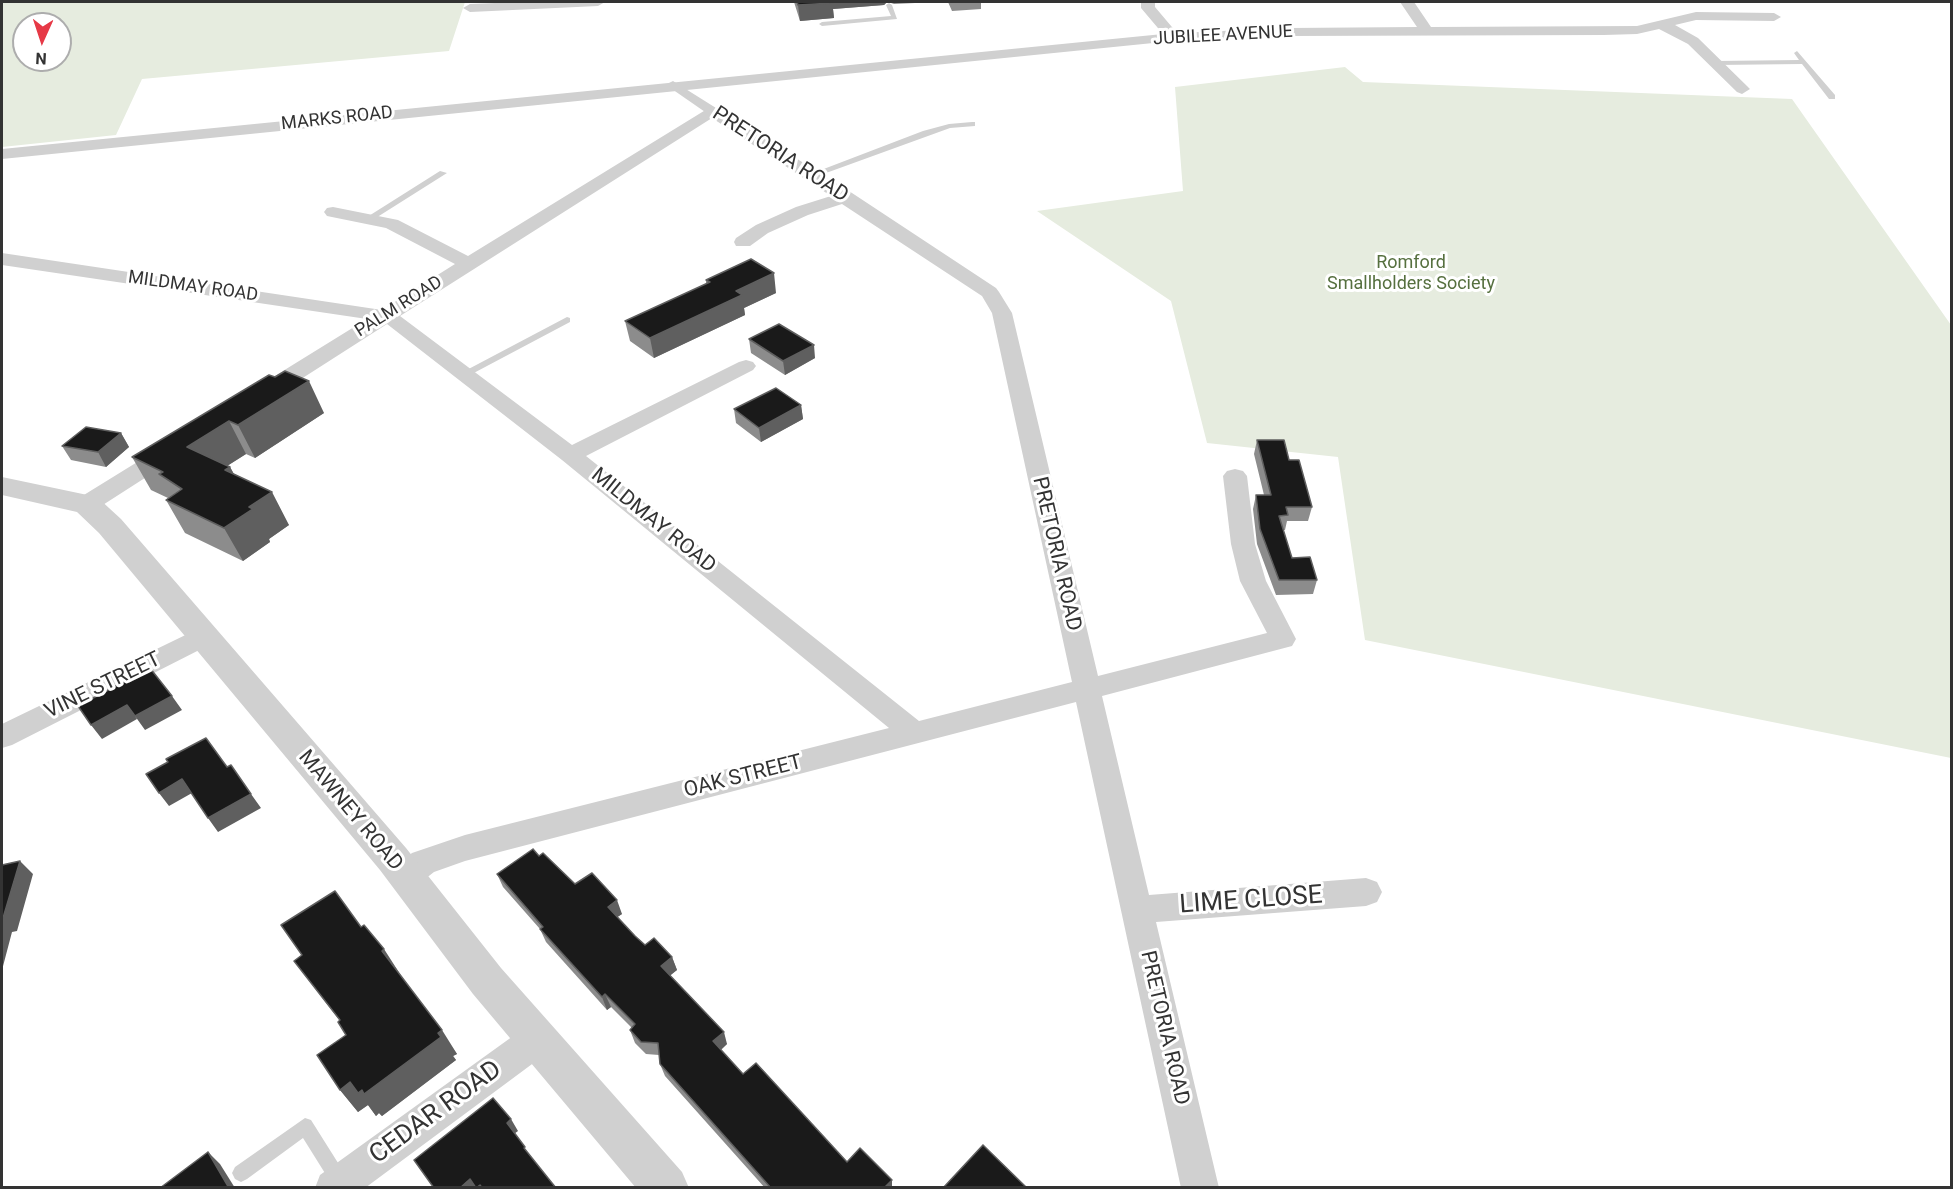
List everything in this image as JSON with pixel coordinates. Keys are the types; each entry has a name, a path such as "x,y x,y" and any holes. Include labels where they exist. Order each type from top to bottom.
{"street":[{"path":"470,8 598,2"},
{"path":"1148,2 1148,8 1173,36"},
{"path":"1407,2 1427,32"},
{"name":"JUBILEE AVENUE","path":"673,85 1173,36 1289,32 1637,30 1696,16 1774,17"},
{"path":"1660,24 1693,41 1742,89"},
{"name":"PRETORIA ROAD","path":"673,85 989,292 1002,313 1200,1188"},
{"name":"MARKS ROAD","path":"2,154 673,85"},
{"name":"PALM ROAD","path":"250,401 712,111"},
{"path":"743,242 762,229 802,211 846,197"},
{"path":"333,212 392,224 469,264"},
{"name":"MILDMAY ROAD","path":"2,259 386,315 466,373 570,455 914,733"},
{"path":"570,455 746,366"},
{"path":"2,486 87,504 182,444"},
{"name":"OAK STREET","path":"405,877 423,862 465,848 1284,639 1253,581 1243,544 1235,476"},
{"name":"MAWNEY ROAD","path":"87,504 110,526 393,859 487,981 539,1038 666,1188"},
{"name":"VINE STREET","path":"2,736 204,636"},
{"name":"LIME CLOSE","path":"1137,910 1366,892"},
{"name":"CEDAR ROAD","path":"337,1185 539,1038"}],"lane":[{"path":"822,24 895,18 889,5"},
{"path":"1797,52 1832,98"},
{"path":"1716,63 1804,62"},
{"path":"812,175 926,133 949,126 972,124"},
{"path":"368,219 442,173"},
{"path":"466,373 567,320"},
{"path":"241,1173 305,1126 337,1185"}],"green space":[{"path":"2,2 465,2 449,51 142,79 116,135 2,147"},
{"name":"Romford Smallholders Society","path":"1345,67 1363,82 1792,99 1951,325 1951,758 1365,640 1338,457 1207,443 1171,301 1037,211 1183,191 1175,87"}],"building":[{"path":"797,2 833,2 833,3 798,5"},
{"path":"751,259 774,273 736,291 742,295 650,338 625,321 710,282 706,280"},
{"path":"779,324 814,345 783,361 749,339"},
{"path":"285,371 309,381 238,425 229,421 187,447 230,467 225,470 272,492 249,507 253,509 224,528 166,500 182,489 159,474 163,472 132,457 269,375 275,377"},
{"path":"776,388 801,405 759,428 734,409"},
{"path":"86,427 121,433 98,452 62,446"},
{"path":"1257,440 1284,440 1289,460 1299,460 1312,507 1286,507 1288,515 1279,516 1292,558 1310,557 1317,580 1279,580 1260,529 1256,495 1271,495"},
{"path":"150,668 172,696 135,716 127,705 91,725 78,706"},
{"path":"206,738 227,767 231,765 251,794 208,818 182,779 159,793 146,774 168,762 166,759"},
{"path":"533,849 539,856 543,853 575,884 592,873 617,900 608,907 635,936 645,945 654,938 672,957 661,966 724,1032 713,1041 743,1074 756,1063 847,1162 860,1148 892,1180 884,1188 771,1188 660,1064 658,1043 641,1042 630,1030 635,1024 605,994 602,997 540,929 543,927 497,874"},
{"path":"20,861 3,918 2,918 2,865"},
{"path":"335,891 361,927 364,925 384,949 382,951 442,1030 438,1033 441,1037 364,1094 362,1090 358,1093 350,1082 340,1090 317,1055 346,1035 338,1022 340,1020 294,961 302,955 281,925"},
{"path":"493,1098 511,1119 507,1123 524,1148 556,1188 482,1188 480,1185 476,1188 470,1179 460,1188 434,1188 414,1160"},
{"path":"983,1145 1027,1188 943,1188"},
{"path":"208,1152 229,1188 160,1188"}]}
